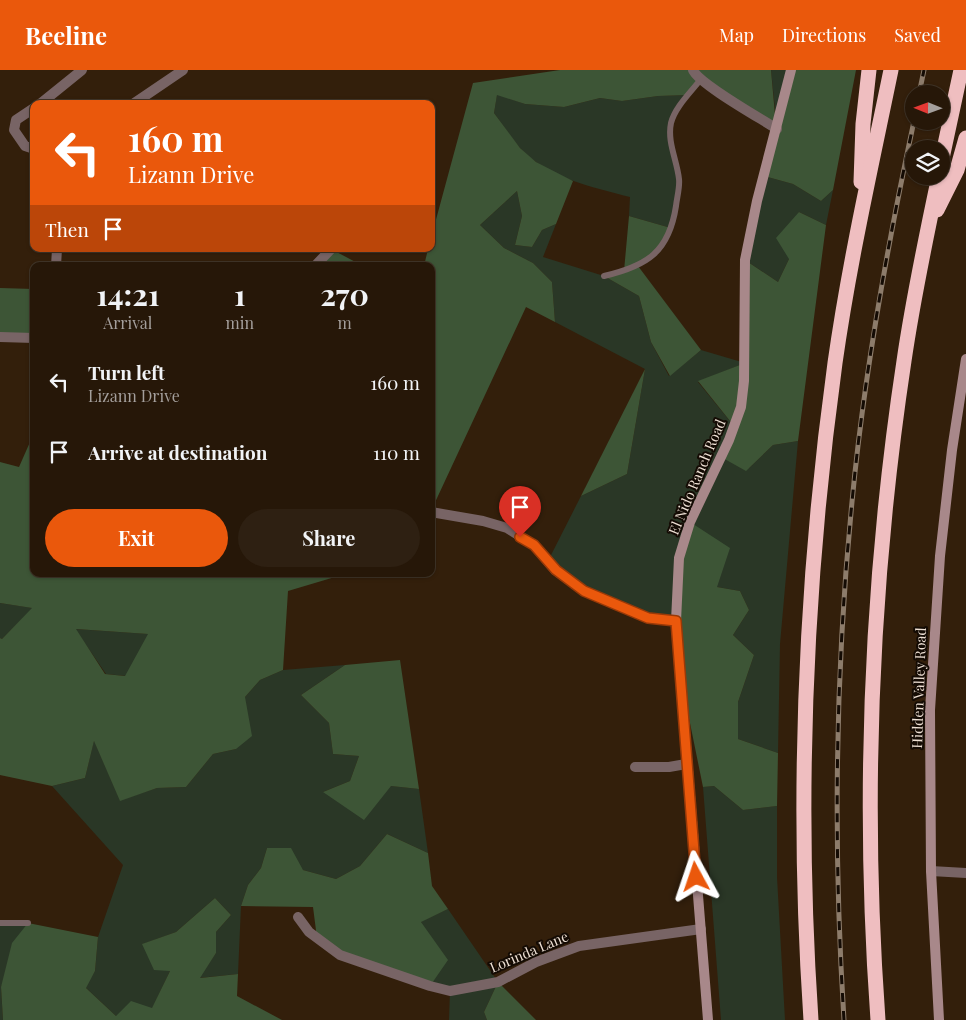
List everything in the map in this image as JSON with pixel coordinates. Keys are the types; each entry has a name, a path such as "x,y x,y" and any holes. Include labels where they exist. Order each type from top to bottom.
{"highway":[{"path":"860,221 863,124 869,70"},
{"path":"811,1020 805,925 803,831 808,642 818,501 840,330 891,70"},
{"path":"946,140 961,70"},
{"path":"927,230 957,170 966,138"},
{"path":"878,1020 872,916 870,802 872,688 877,594 897,405 911,312 936,185"}],"street":[{"path":"45,100 82,70"},
{"path":"139,100 183,70"},
{"path":"693,70 701,79 777,128"},
{"name":"El Nido Ranch Road","path":"708,1020 676,621 679,558 690,522 730,440 740,407 744,380 745,260 757,201 791,70"},
{"path":"30,111 16,120 14,130 25,146 30,148"},
{"path":"319,262 328,252"},
{"path":"0,337 30,338"},
{"name":"Hidden Valley Road","path":"939,1020 931,871 930,710 940,556 952,450 966,359"},
{"path":"435,513 482,521 507,528 534,545 556,570 584,591 648,618 676,621"},
{"path":"635,767 669,767 686,764"},
{"path":"931,871 966,872"},
{"name":"Lorinda Lane","path":"298,917 309,932 340,955 450,991 498,982 536,962 579,946 701,930"}],"lane":[{"path":"604,276 638,266 653,257 661,247 671,228 679,180 670,137 672,122 679,108 701,79"},
{"path":"0,923 28,923"}],"green space":[{"path":"560,70 771,70 776,126 791,70 856,70 833,190 821,201 793,184 764,176 776,128 701,79 689,95 658,96 622,101 600,98 564,107 525,104 497,95 494,113 520,148 536,162 573,181 556,224 542,230 532,247 515,245 522,216 517,191 480,225 504,248 533,263 552,282 555,322 526,307 435,502 435,262 425,262 427,252 435,252 435,223 473,83"},
{"path":"771,70 791,70 777,129"},
{"path":"497,94 525,104 564,107 600,98 622,101 658,96 689,95 672,122 670,137 679,181 671,228 629,216 630,197 571,180 556,174 530,158 519,147 494,113"},
{"path":"764,176 793,184 821,201 833,190 826,225 799,212 789,259 778,282 745,260"},
{"path":"517,191 522,216 515,245 532,247 542,230 556,224 543,257 604,276 639,296 651,342 669,376 701,350 745,363 698,382 734,426 749,468 773,445 798,441 780,644 778,753 738,739 738,702 754,655 733,635 749,610 740,591 717,587 676,621 648,618 584,591 548,561 581,496 627,474 645,369 555,322 552,282 533,263 504,248 480,225"},
{"path":"799,212 826,225 798,441 773,445 746,471 721,457 734,426 698,381 745,363 745,260 778,282 789,259 776,238"},
{"path":"629,216 671,228 661,247 638,266 701,350 670,376 651,342 639,296 604,276 624,271"},
{"path":"328,252 337,252 355,262 319,262"},
{"path":"0,288 30,289 30,338 0,337"},
{"path":"645,369 627,474 581,496"},
{"path":"30,442 30,577 335,577 288,591 283,670 260,680 245,697 252,736 236,749 213,754 186,787 157,788 120,801 94,741 85,778 52,786 0,775 0,638 2,639 32,608 0,603 0,462 19,467","holes":["76,629 148,634 125,676 105,674"]},
{"path":"690,522 730,548 717,587 740,591 749,610 733,635 754,655 738,702 738,739 778,753 777,806 743,810 714,786 703,787 680,674 679,558"},
{"path":"0,603 33,608 2,639 0,638"},
{"path":"75,629 149,634 126,676 106,674"},
{"path":"400,660 419,789 391,786 364,820 323,792 350,781 359,756 333,754 329,723 301,695 345,665"},
{"path":"345,665 301,695 329,723 333,754 359,756 350,781 323,792 392,786 419,789 428,853 387,834 360,866 336,879 303,870 267,848 261,868 248,885 241,906 238,974 199,978 216,953 216,932 231,915 215,898 176,932 143,944 170,971 152,1009 116,1016 85,987 95,971 98,937 123,865 52,786 85,778 94,740 120,800 157,788 186,787 213,754 236,749 245,697 260,680 283,670"},
{"path":"714,786 743,810 777,806 777,877 785,1020 721,1020 703,787"},
{"path":"387,834 428,853 432,886 448,909 421,922 448,960 430,986 363,964 317,938 313,907 241,906 248,885 261,868 267,848 291,848 303,870 336,879 360,866"},
{"path":"215,898 231,915 216,932 216,953 200,978 238,974 237,996 282,1020 3,1020 1,987 12,943 28,923 98,937 95,971 86,988 116,1016 131,1001 152,1008 170,971 154,970 142,944 176,932"},
{"path":"448,909 498,982 484,1012 487,1020 449,1020 450,991 430,986 421,921"},
{"path":"0,923 28,923 1,987 3,1020 0,1020"},
{"path":"498,982 536,1020 487,1020 484,1012"}],"railway":[{"path":"921,85 924,70"},
{"path":"844,1020 840,955 837,825 839,696 846,567 857,454 870,358 886,263 912,130"}],"route":[{"path":"520,537 534,545 556,570 584,591 648,618 676,621 696,877"}]}
